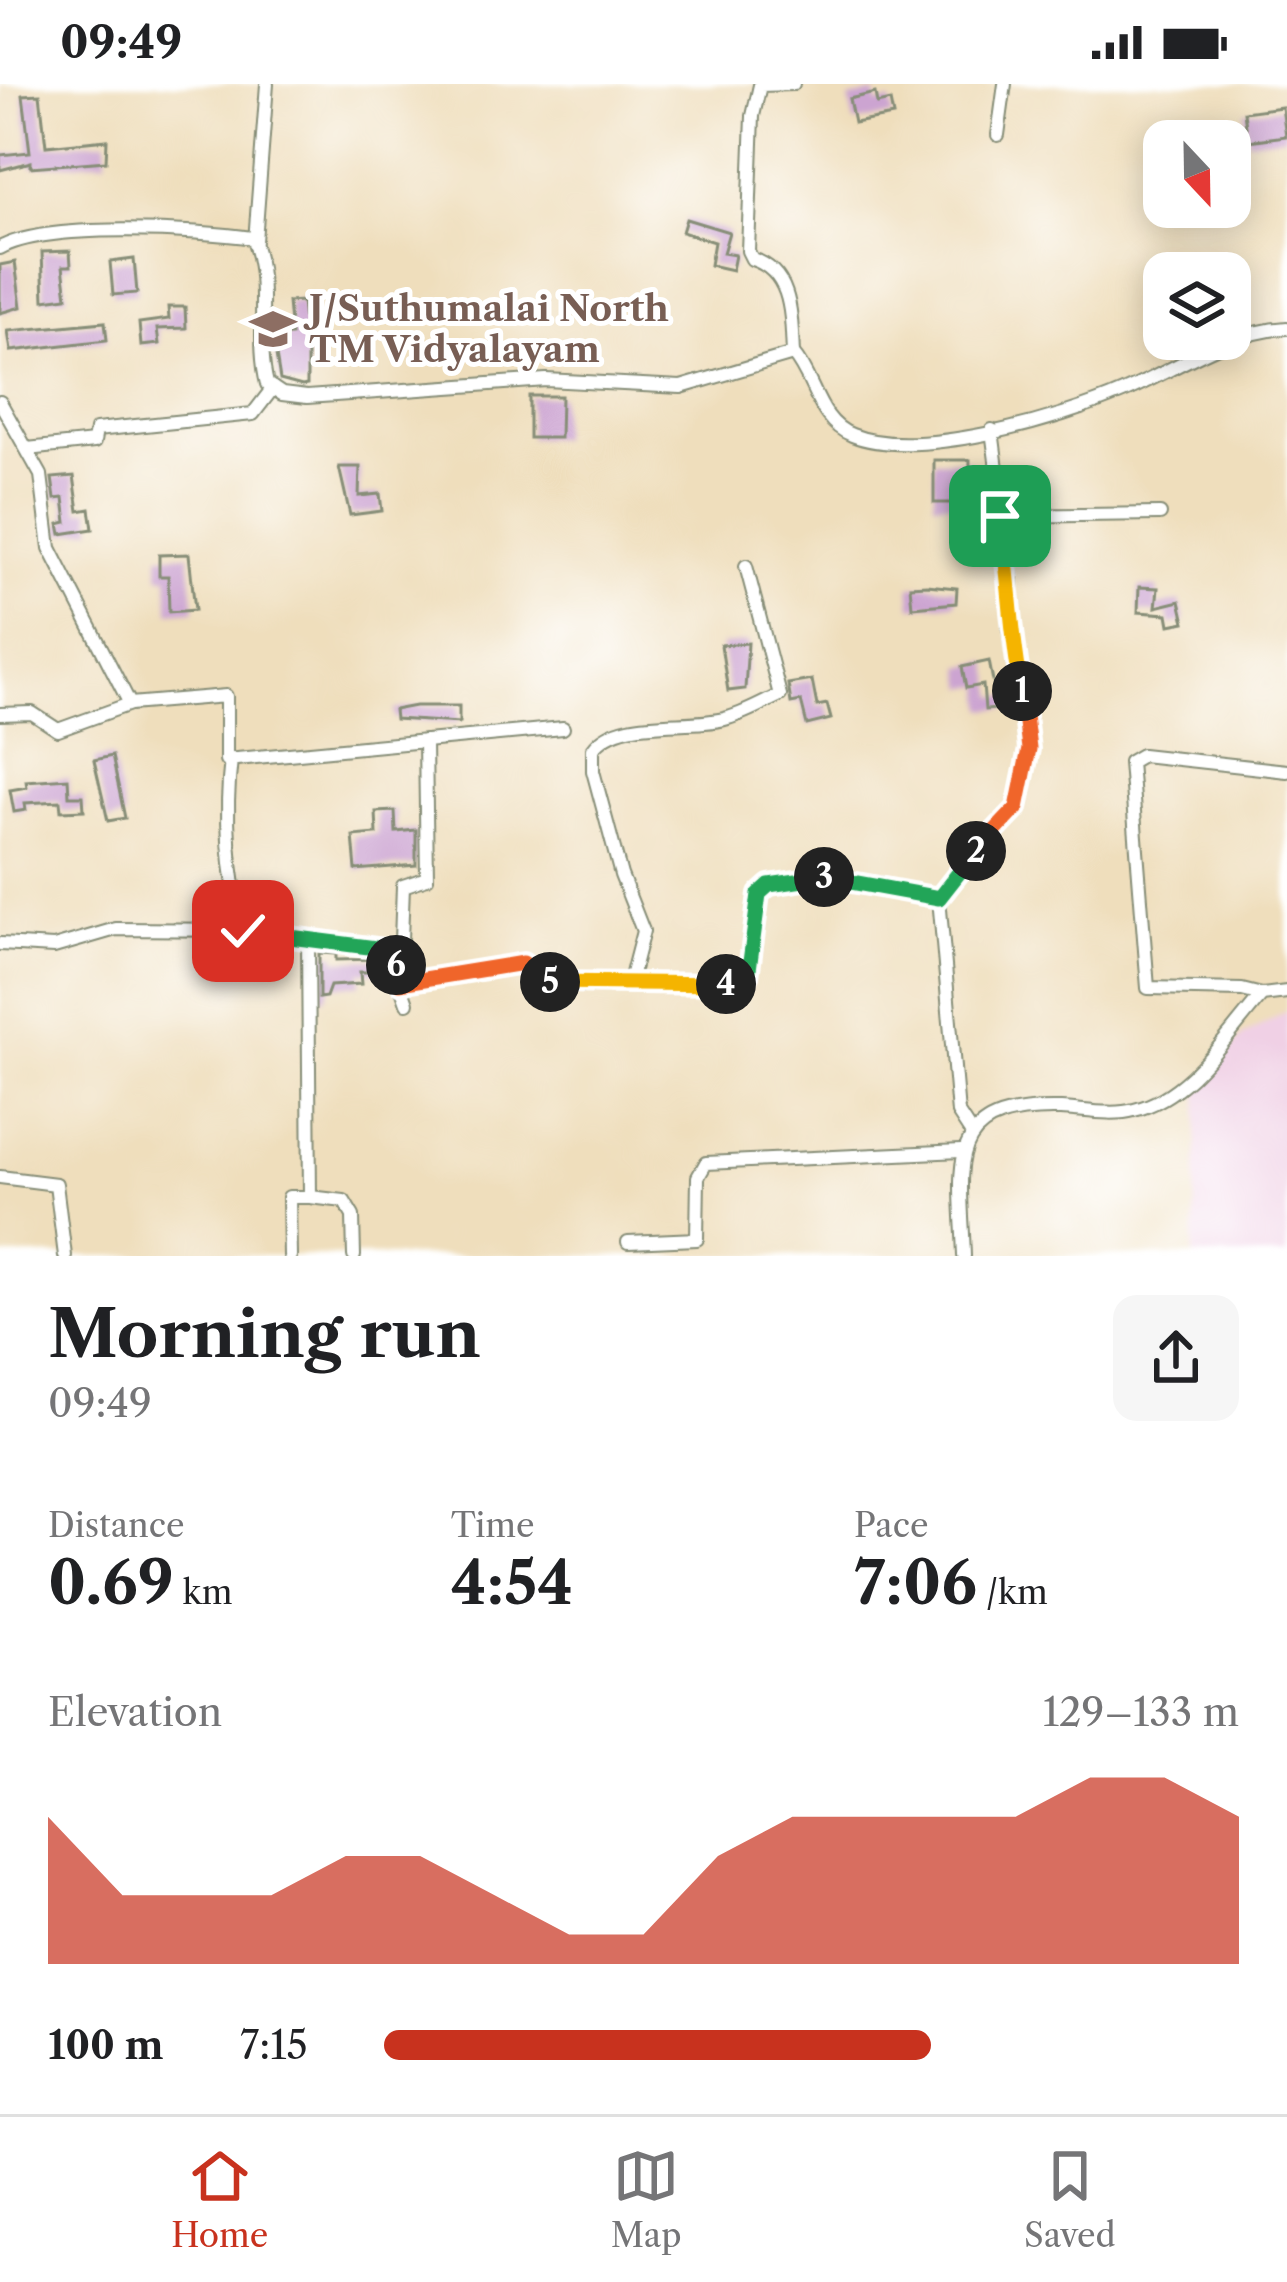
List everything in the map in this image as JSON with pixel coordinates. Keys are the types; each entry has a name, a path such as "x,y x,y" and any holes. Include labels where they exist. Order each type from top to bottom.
{"street":[{"path":"267,84 255,241 262,364 273,388 307,398 546,380 646,389 681,387 794,354"},
{"path":"794,84 759,84 753,116 748,251 780,276 790,308 794,354 822,410 850,435 916,443 992,430 1119,394 1240,338 1287,328"},
{"path":"998,135 1005,84"},
{"path":"0,248 41,236 136,231 255,241"},
{"path":"27,449 94,442 96,430 254,414 273,388"},
{"path":"0,402 41,476 50,548 130,704"},
{"path":"971,1133 958,1113 939,898 1017,808 1029,749 1009,627 1012,585 992,430"},
{"path":"1000,516 1160,514"},
{"path":"630,981 643,931 636,901 621,874 593,772 593,749 603,737 626,729 730,718 780,694 746,566"},
{"path":"0,714 32,713 58,730 130,704 226,696 226,760 563,728"},
{"path":"392,950 401,940 403,886 427,878 425,741"},
{"path":"1287,771 1142,755 1130,762 1148,988 1243,990 1262,995 1287,992"},
{"path":"231,759 226,804 232,887 243,931"},
{"path":"400,983 523,963 553,985 744,983 759,894 769,885 827,876 939,898"},
{"path":"0,944 54,947 116,928 243,931 392,950"},
{"path":"308,941 310,1197"},
{"path":"392,950 407,1003"},
{"path":"964,1256 961,1151 971,1133 994,1118 1042,1109 1133,1111 1178,1090 1262,995"},
{"path":"628,1242 697,1239 698,1177 706,1163 961,1151"},
{"path":"0,1178 56,1184 65,1256"},
{"path":"290,1256 289,1197 344,1201 352,1216 354,1256"}],"shaded area":[{"path":"1287,1011 1287,1256 1193,1256 1199,1085 1242,1036"}],"building":[{"path":"875,93 877,104 890,101 893,116 854,123 849,99"},
{"path":"40,94 46,146 107,140 106,161 31,167 31,162 0,170 0,155 30,152 23,95"},
{"path":"1282,107 1286,136 1251,141 1251,120 1245,120 1244,112"},
{"path":"686,219 729,232 723,253 735,255 732,270 710,265 714,242 682,232"},
{"path":"70,251 71,266 63,266 67,297 44,300 42,252"},
{"path":"134,259 137,293 113,295 110,262"},
{"path":"15,262 21,307 0,313 0,265"},
{"path":"302,301 307,385 302,386 280,380 273,337 291,335 288,302"},
{"path":"168,307 185,307 186,328 157,329 159,344 141,346 139,323 169,319"},
{"path":"105,322 107,340 11,351 8,331"},
{"path":"529,396 561,396 560,438 529,438"},
{"path":"934,460 970,460 969,503 934,503"},
{"path":"339,467 360,467 359,496 380,494 382,511 350,515"},
{"path":"74,476 79,511 90,509 93,529 61,534 59,524 67,522 64,498 55,499 52,478"},
{"path":"189,554 195,610 169,612 168,576 159,576 159,555"},
{"path":"910,586 957,588 956,603 912,607"},
{"path":"1139,587 1158,588 1156,607 1180,601 1185,622 1170,625 1168,614 1138,612"},
{"path":"748,643 745,689 728,691 721,645"},
{"path":"989,661 996,697 1009,696 1010,708 985,710 983,685 966,688 962,667"},
{"path":"812,680 817,706 827,704 831,719 807,725 801,701 791,703 788,684"},
{"path":"459,706 459,723 395,719 394,710"},
{"path":"112,756 125,818 108,821 94,760"},
{"path":"68,778 69,796 83,796 84,810 61,811 60,801 25,803 26,810 14,812 10,790 27,787 26,781"},
{"path":"395,811 396,832 416,830 416,865 356,870 353,836 377,834 376,812"},
{"path":"217,945 247,947 245,972 215,970"},
{"path":"319,953 336,954 336,960 379,959 380,972 360,972 361,984 330,986 326,997 319,998"}],"place":[{"name":"J/Suthumalai North TM Vidyalayam","path":"273,329"}],"route":[{"path":"243,931 392,950 400,983 523,963 535,967 553,985 630,981 707,986 744,983 748,977 759,894 769,885 827,876 939,898 981,844 1017,808 1029,749 1009,627 1012,585 1000,516"}]}
